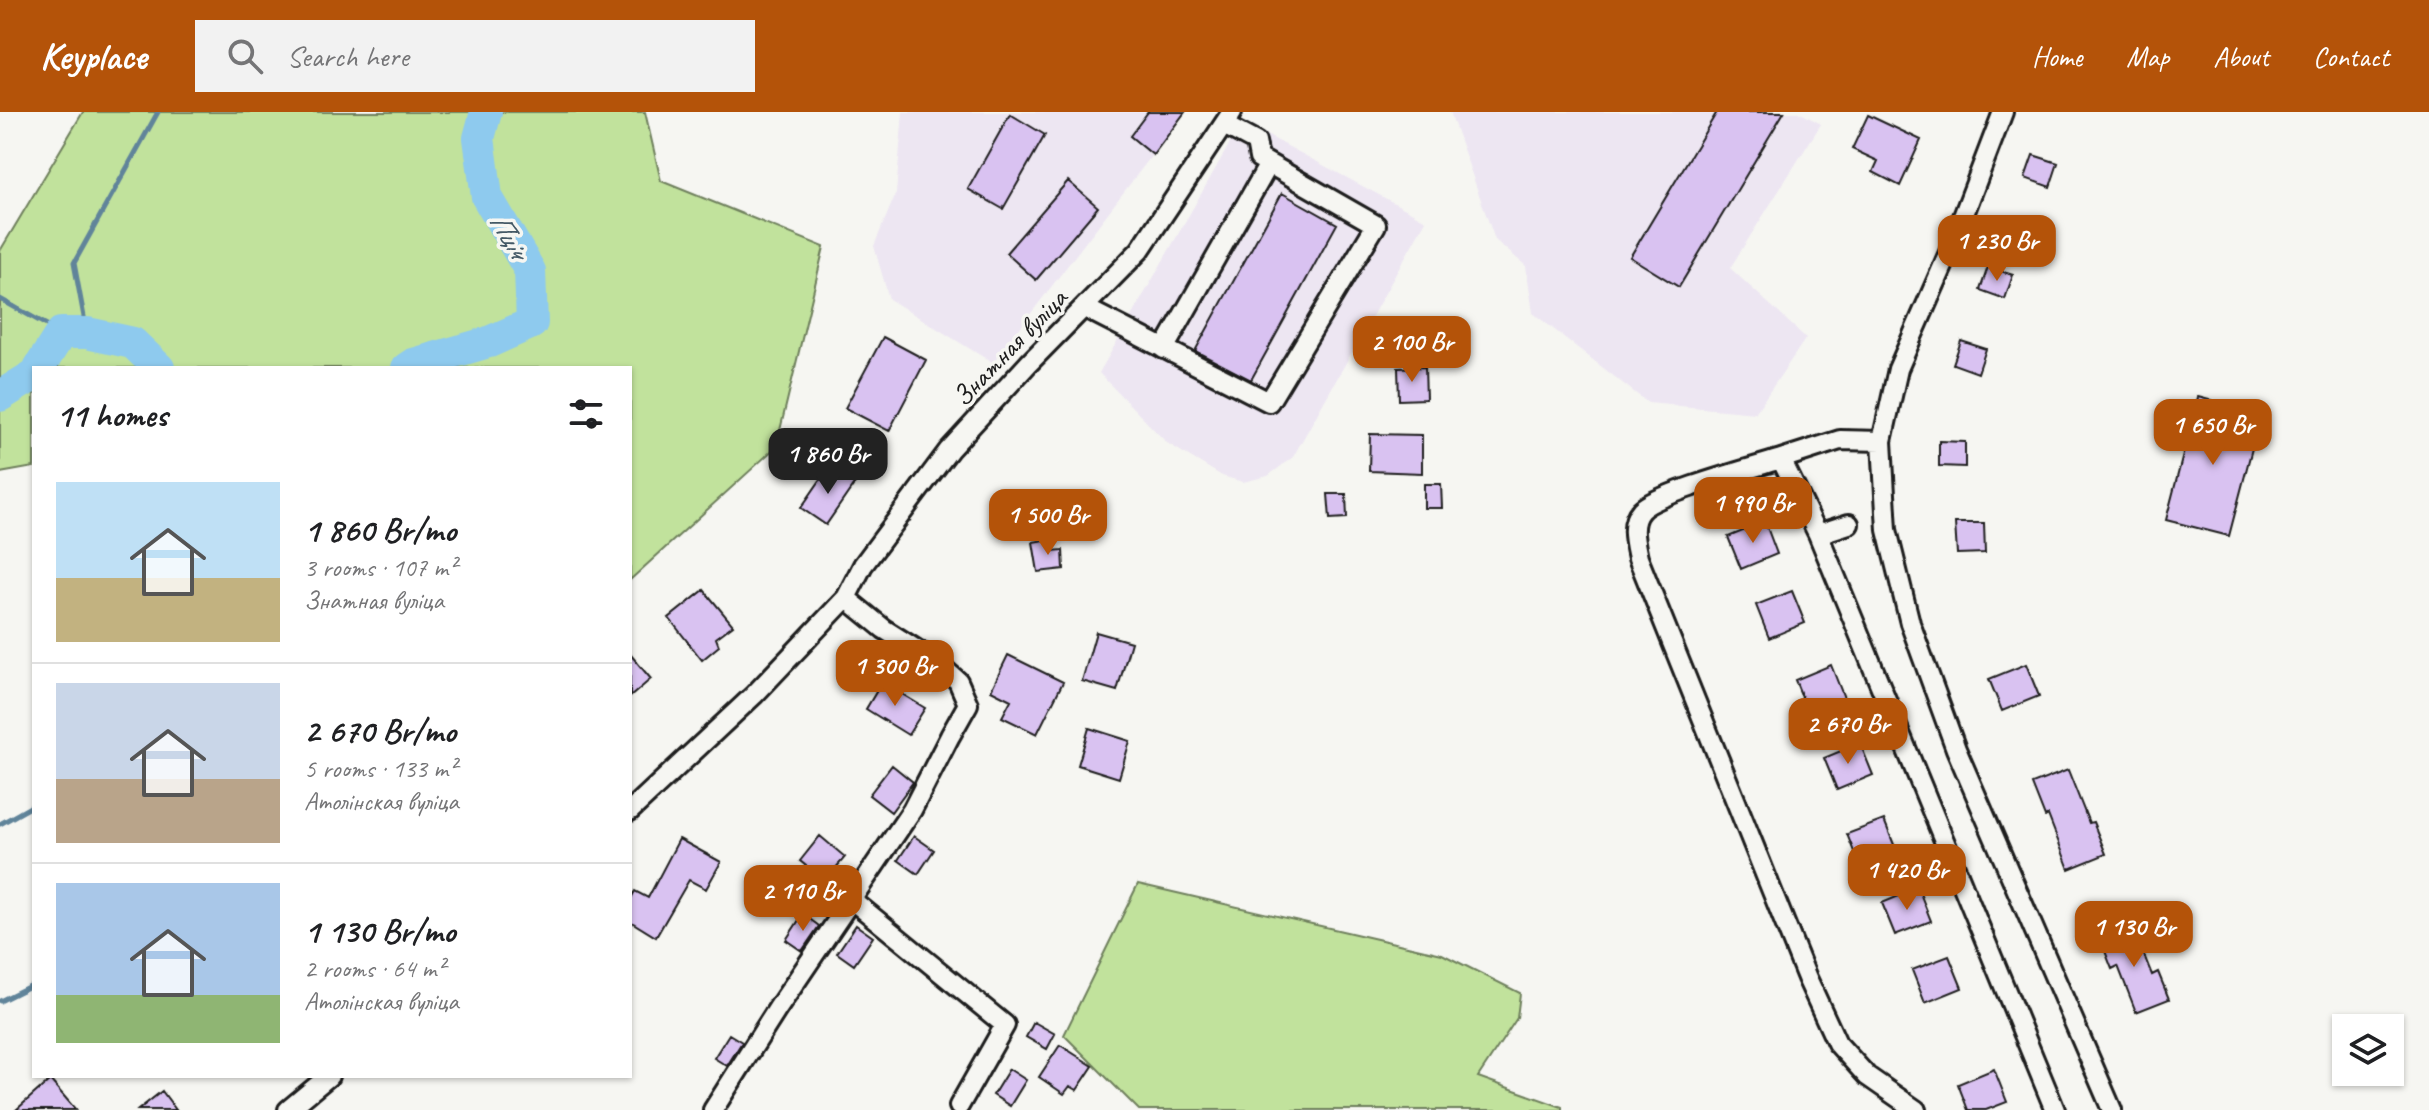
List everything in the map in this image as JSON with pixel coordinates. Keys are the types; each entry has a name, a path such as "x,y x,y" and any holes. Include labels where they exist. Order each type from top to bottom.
{"street":[{"path":"2003,112 1951,248 1898,369 1882,441 1887,530 1910,623 1956,749 2112,1110"},
{"path":"1085,308 1269,402 1376,225 1259,158 1256,142 1228,118"},
{"name":"Знатная вуліца","path":"632,809 754,695 846,598 863,565 949,450 1140,250 1228,118"},
{"path":"1164,349 1269,164"},
{"path":"1882,441 1840,440 1669,495 1641,510 1633,530 1638,558 1807,978 1837,1043 1867,1076 1916,1110"},
{"path":"1781,459 1818,534 2055,1110"},
{"path":"1818,534 1849,524"},
{"path":"713,1110 912,810 968,704 958,681 846,598"},
{"path":"852,900 1005,1025 959,1106"},
{"path":"288,1110 327,1078"}],"shaded area":[{"path":"903,112 1185,112 993,363 889,299 874,246 896,193"},
{"path":"1450,112 1799,112 1821,124 1730,268 1806,338 1755,413 1648,403 1533,313 1526,266 1495,240"},
{"path":"1242,122 1426,220 1293,457 1268,476 1243,482 1222,476 1167,443 1099,373"}],"green space":[{"path":"83,112 645,112 661,181 824,247 776,447 632,578 632,366 32,366 32,467 0,473 0,251"},
{"path":"1138,884 1442,954 1520,993 1517,1018 1478,1077 1562,1107 1562,1110 1139,1110 1064,1035"}],"building":[{"path":"1148,112 1185,112 1153,155 1130,136"},
{"path":"1717,112 1784,112 1679,287 1630,257"},
{"path":"1010,114 1045,135 1003,209 968,189"},
{"path":"1868,115 1921,140 1900,186 1873,172 1878,161 1852,149"},
{"path":"2033,155 2058,163 2050,187 2025,178"},
{"path":"1068,181 1098,207 1036,280 1006,253"},
{"path":"1282,193 1337,224 1251,380 1195,351"},
{"path":"1988,267 2013,275 2005,299 1980,290"},
{"path":"883,337 926,360 889,431 845,408"},
{"path":"1961,341 1986,349 1978,373 1953,364"},
{"path":"1425,367 1426,399 1399,400 1398,368"},
{"path":"2198,397 2261,414 2229,536 2166,520"},
{"path":"1370,434 1422,435 1422,473 1369,471"},
{"path":"1939,441 1965,442 1965,467 1939,466"},
{"path":"830,466 855,483 826,525 801,508"},
{"path":"1424,484 1441,484 1442,508 1424,508"},
{"path":"1328,494 1346,494 1347,518 1330,519"},
{"path":"1765,522 1777,554 1741,569 1728,537"},
{"path":"1955,523 1984,523 1985,553 1957,554"},
{"path":"1050,539 1052,551 1063,550 1064,569 1038,572 1033,542"},
{"path":"704,590 733,625 716,638 719,646 702,660 669,618"},
{"path":"1792,591 1805,623 1769,638 1756,605"},
{"path":"1096,632 1131,642 1117,691 1082,681"},
{"path":"1008,655 1063,682 1037,734 1002,717 1011,700 991,690"},
{"path":"632,656 651,679 632,695"},
{"path":"2026,664 2039,696 2002,711 1989,679"},
{"path":"1831,665 1844,698 1808,712 1795,680"},
{"path":"882,682 925,708 908,735 866,709"},
{"path":"1089,728 1130,741 1119,778 1078,765"},
{"path":"1860,743 1873,775 1837,790 1824,758"},
{"path":"892,765 913,782 891,812 869,795"},
{"path":"2068,770 2089,823 2093,822 2106,854 2069,869 2032,784"},
{"path":"1884,820 1897,852 1860,867 1847,834"},
{"path":"820,836 845,857 825,881 800,861"},
{"path":"914,836 934,850 918,874 898,860"},
{"path":"679,839 721,862 706,889 689,880 656,937 632,922 632,896 635,891 648,898"},
{"path":"1918,888 1931,921 1895,935 1882,903"},
{"path":"803,914 819,926 802,951 786,940"},
{"path":"856,925 873,937 854,965 837,953"},
{"path":"2132,925 2152,975 2158,972 2169,999 2136,1012 2118,966 2112,969 2100,938"},
{"path":"1949,956 1962,988 1925,1003 1912,970"},
{"path":"1034,1022 1055,1034 1047,1049 1026,1037"},
{"path":"729,1034 742,1042 727,1066 714,1058"},
{"path":"1060,1045 1093,1066 1077,1090 1070,1086 1064,1094 1039,1077"},
{"path":"1009,1069 1026,1080 1010,1106 993,1095"},
{"path":"1994,1069 2007,1102 1986,1110 1968,1110 1958,1084"},
{"path":"50,1080 76,1110 16,1110"},
{"path":"162,1091 176,1110 138,1110"}],"waterway":[{"path":"87,333 74,263 158,112"},
{"name":"Пціч","path":"410,366 489,342 532,323 530,271 487,197 479,138 486,112"},
{"path":"0,299 61,333"},
{"name":"Пціч","path":"40,366 61,333 87,333 133,343 157,366"},
{"name":"Пціч","path":"0,396 32,376"},
{"path":"0,824 32,806"},
{"path":"0,1001 32,985"}]}
